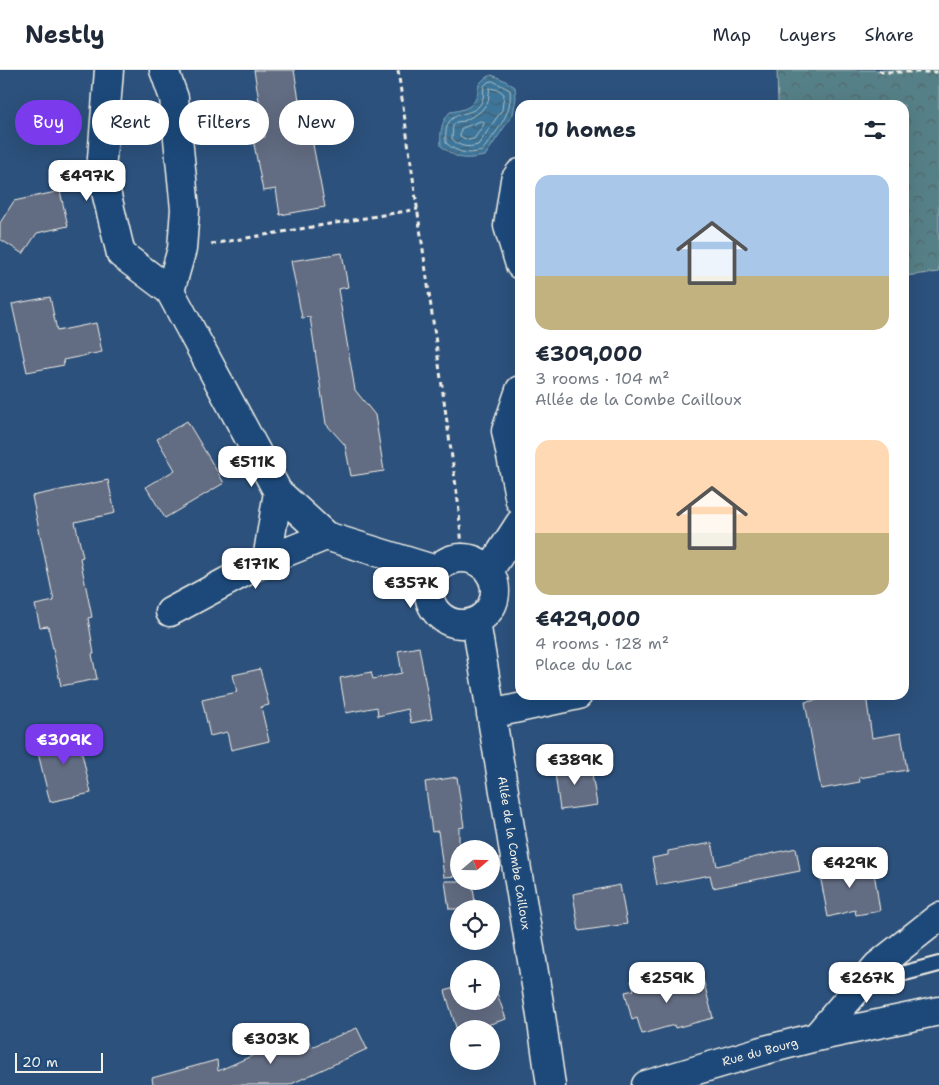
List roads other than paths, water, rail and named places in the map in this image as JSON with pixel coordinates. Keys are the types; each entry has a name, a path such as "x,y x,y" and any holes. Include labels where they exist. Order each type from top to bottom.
{"street":[{"path":"109,70 101,171 121,254 170,291 278,492 326,536 436,570"},
{"path":"164,70 174,98 185,209 182,249 170,291"},
{"path":"515,180 508,226 515,249"},
{"path":"515,405 506,431 515,476"},
{"path":"267,560 278,492"},
{"path":"489,571 515,531"},
{"path":"170,612 267,560 326,536"},
{"path":"453,559 473,559 482,564 494,580 496,590 495,600 485,616 476,622 465,625 454,624 436,612 430,602 429,590 436,570 444,563 453,559"},
{"name":"Allée de la Combe Cailloux","path":"476,622 540,1009 550,1085"},
{"path":"492,714 555,700"},
{"path":"816,1037 877,966 939,917"},
{"name":"Rue du Bourg","path":"646,1085 764,1050 939,1010"}],"lane":[{"path":"861,984 939,964"}],"water":[{"path":"492,75 515,87 516,98 513,114 485,156 461,158 441,146 443,123 450,112 463,109 472,104 477,96 479,84 485,78"}]}
